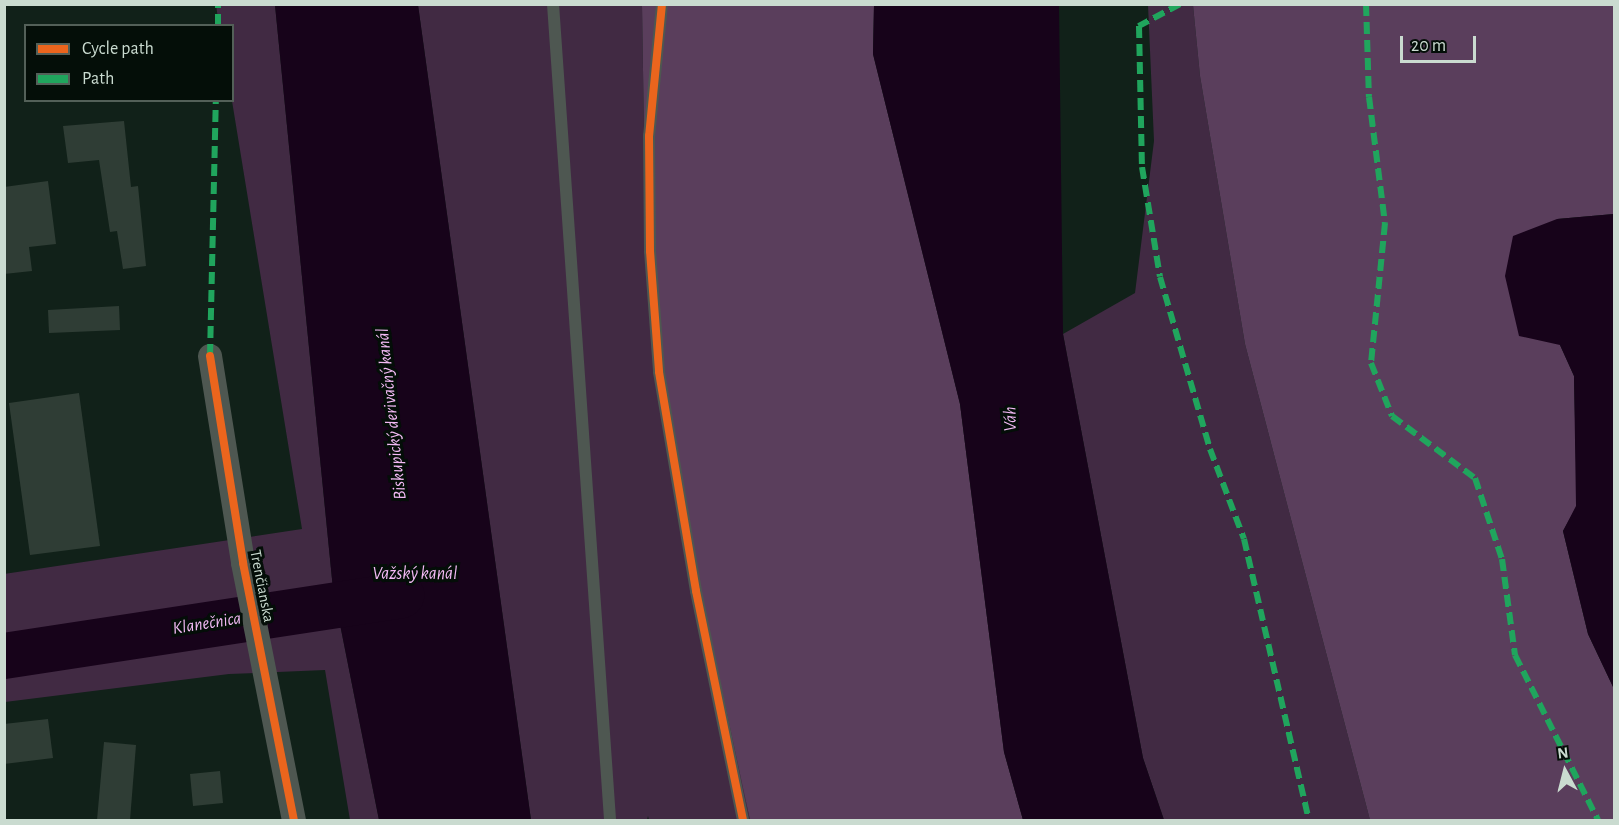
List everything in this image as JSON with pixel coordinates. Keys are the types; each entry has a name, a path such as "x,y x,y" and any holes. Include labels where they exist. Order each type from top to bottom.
{"street":[{"name":"Trenčianska","path":"210,356 243,563 294,820"}],"lane":[{"path":"553,4 610,820"},
{"path":"662,4 650,136 650,251 659,372 696,591 743,820"}],"shaded area":[{"path":"216,5 275,5 333,589 379,820 350,820 325,670 229,674 5,702 4,574 302,529 232,102 234,102 234,24 219,24"},
{"path":"418,5 642,5 646,263 750,820 649,820 648,816 647,820 531,820"},
{"path":"642,5 874,5 873,54 960,404 1004,752 1023,820 750,820 668,440 646,263"},
{"path":"1148,5 1193,5 1200,76 1245,344 1370,820 1164,820 1143,758 1063,334 1135,293 1154,141"},
{"path":"1193,5 1614,5 1614,214 1557,219 1560,345 1574,376 1577,506 1563,531 1588,634 1614,689 1614,820 1370,820 1245,344 1200,76"}],"water":[{"name":"Važský kanál","path":"275,5 418,5 531,820 379,820 333,589"},
{"name":"Váh","path":"874,5 1059,5 1063,334 1143,758 1164,820 1023,820 1004,752 960,404 873,54"},
{"path":"1614,214 1614,689 1588,634 1563,531 1576,506 1574,376 1560,345 1519,336 1505,276 1513,236 1557,219"}],"building":[{"path":"124,121 131,187 138,186 146,266 123,269 117,231 110,232 99,160 68,163 63,126"},
{"path":"48,181 56,244 29,247 32,271 4,274 4,187"},
{"path":"119,306 120,330 49,333 48,310"},
{"path":"79,393 100,546 30,555 9,403"},
{"path":"48,719 53,758 4,764 4,724"},
{"path":"104,742 136,745 130,820 97,820"},
{"path":"220,771 223,803 193,806 190,774"}],"waterway":[{"name":"Klanečnica","path":"4,656 401,595"}],"marked path":[{"path":"218,4 218,24"},
{"path":"1180,4 1139,26 1142,167 1160,277 1210,449 1244,539 1309,820"},
{"path":"1366,4 1369,97 1385,223 1371,363 1392,416 1475,478 1502,559 1515,655 1598,820"},
{"path":"210,356 216,102"}],"cycle path":[{"path":"662,4 649,136 650,251 659,372 696,591 743,820"},
{"path":"210,356 243,563 294,820"}],"water label":[{"name":"Biskupický derivačný kanál","path":"392,414"}]}
